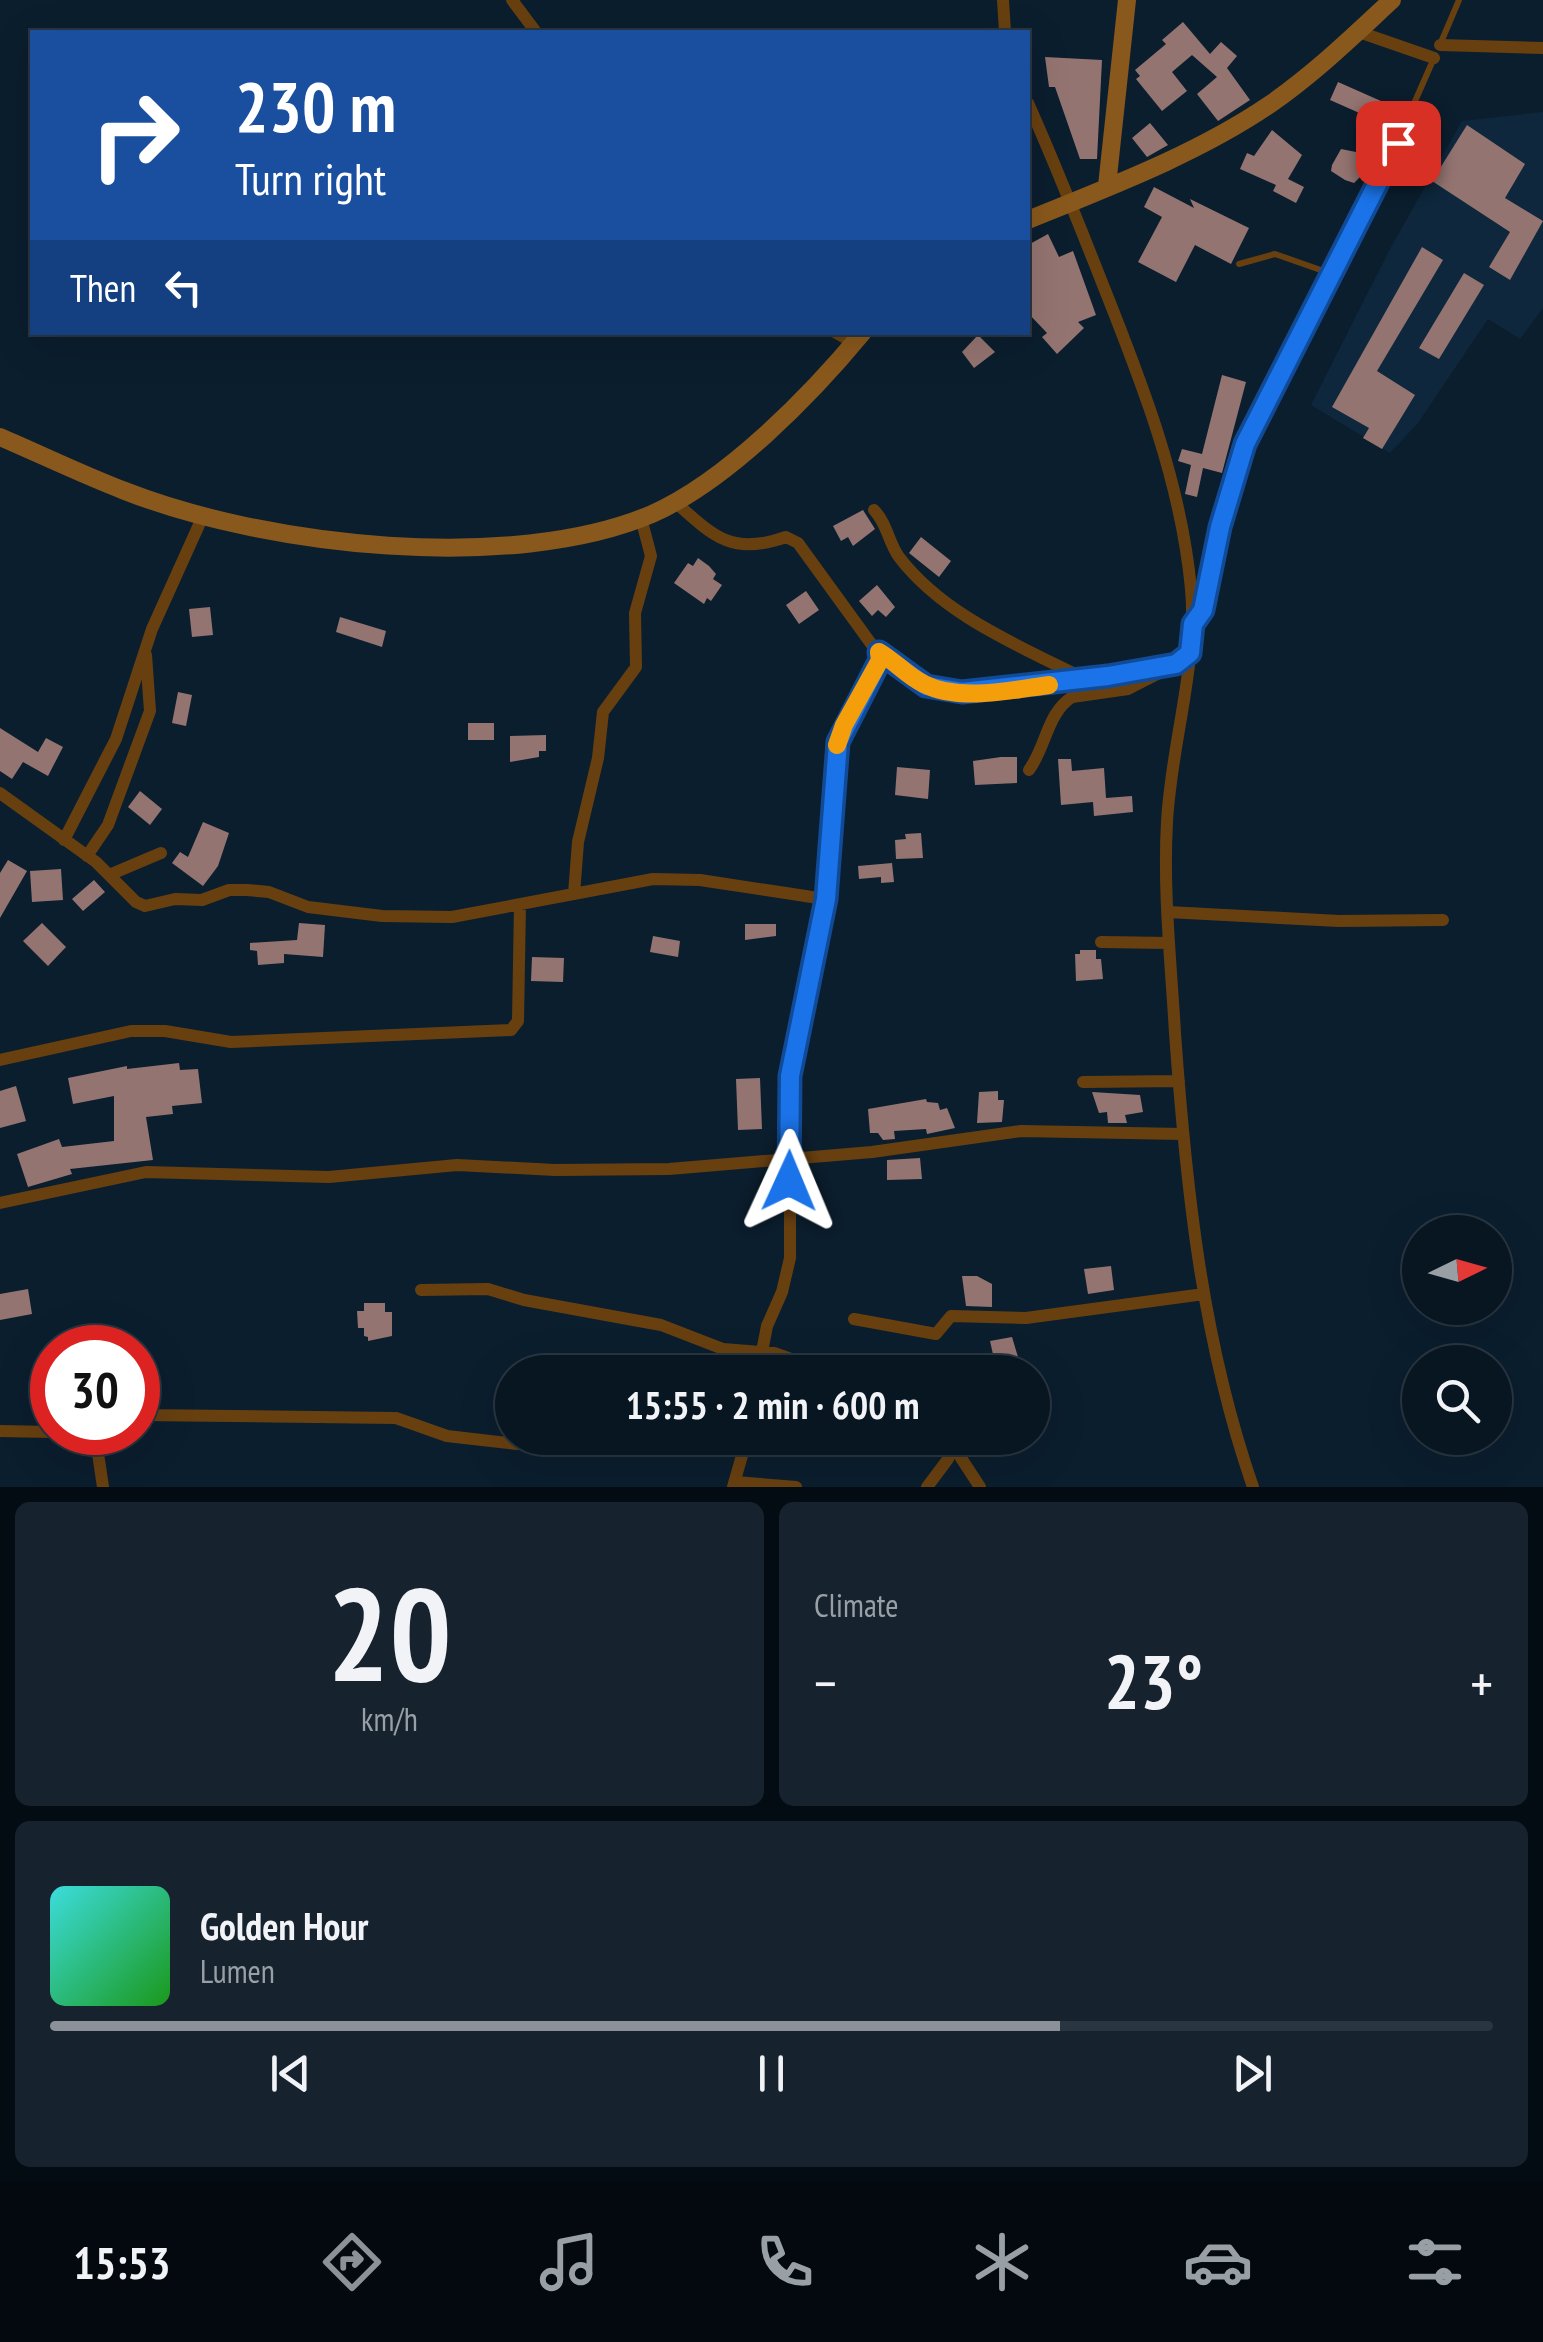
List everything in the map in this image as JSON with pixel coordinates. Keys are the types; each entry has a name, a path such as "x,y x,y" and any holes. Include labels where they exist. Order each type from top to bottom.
{"street":[{"path":"512,0 534,30"},
{"path":"1003,0 1005,30"},
{"path":"1107,186 1127,0"},
{"path":"1030,219 1218,134 1267,106 1359,32 1392,0"},
{"path":"1359,32 1437,52 1543,48"},
{"path":"1030,107 1072,200 1155,418 1185,550 1193,624 1167,819 1169,944 1182,1134 1204,1294 1225,1391 1253,1487"},
{"path":"0,437 126,492 203,516 295,535 470,548 560,541 641,518 674,500 752,446 859,338"},
{"path":"674,500 706,529 729,543 752,547 786,537 798,543 879,652 926,686 986,692 1176,664"},
{"path":"874,510 887,524 896,554 929,588 962,614 1084,679"},
{"path":"64,840 102,770 152,629 203,516"},
{"path":"574,894 578,842 598,758 603,712 636,667 635,612 651,556 641,518"},
{"path":"87,856 108,824 150,711 145,652"},
{"path":"761,1355 788,1272 790,1076 826,899 838,742 880,660 879,652"},
{"path":"1030,770 1040,756 1056,712 1065,702 1072,697 1128,689 1152,680 1190,653"},
{"path":"0,793 87,856 145,906 174,899 202,900 229,890 269,892 308,907 382,916 452,917 653,879 683,879 826,899"},
{"path":"110,875 161,854"},
{"path":"0,1060 131,1031 166,1031 231,1042 511,1030 518,1021 520,904"},
{"path":"1168,912 1339,921 1443,920"},
{"path":"1101,942 1169,944"},
{"path":"1082,1082 1179,1081"},
{"path":"0,1203 146,1172 329,1178 457,1165 669,1170 872,1152 1022,1131 1182,1134"},
{"path":"421,1290 488,1289 524,1300 661,1326 723,1349 771,1355"},
{"path":"854,1319 936,1334 951,1316 1026,1318 1204,1294"},
{"path":"160,1413 396,1418 447,1436 495,1441"},
{"path":"0,1431 30,1432"},
{"path":"99,1455 103,1487"},
{"path":"743,1455 735,1484 796,1487"},
{"path":"927,1487 949,1455"},
{"path":"960,1455 980,1487"}],"lane":[{"path":"1193,624 1203,610 1220,527 1245,444 1398,143 1459,0"},
{"path":"1239,264 1275,254 1332,274"}],"shaded area":[{"path":"1543,112 1543,308 1520,339 1488,319 1418,423 1390,453 1311,405 1391,247 1462,121"}],"building":[{"path":"1183,22 1210,54 1221,42 1237,56 1227,68 1250,100 1218,121 1197,94 1217,77 1192,55 1172,72 1187,91 1162,111 1136,79 1140,76 1135,70 1166,44 1162,40"},
{"path":"1045,57 1102,60 1097,159 1080,159 1055,87 1049,87"},
{"path":"1338,82 1390,105 1382,123 1330,100"},
{"path":"1150,123 1168,145 1147,157 1132,138"},
{"path":"1369,125 1391,136 1371,173 1365,172 1354,183 1345,180 1331,171 1332,165 1341,149 1356,152"},
{"path":"1467,125 1525,164 1505,198 1543,221 1510,280 1489,267 1510,232 1432,181"},
{"path":"1272,130 1302,155 1288,179 1304,187 1296,203 1273,191 1276,185 1240,169 1247,153 1254,156"},
{"path":"1154,187 1194,208 1190,199 1249,228 1231,264 1195,245 1176,282 1138,262 1162,217 1144,207"},
{"path":"1048,234 1059,257 1073,251 1096,315 1078,322 1084,328 1057,354 1042,337 1047,333 1030,315 1030,244"},
{"path":"1422,247 1443,260 1377,371 1415,395 1382,449 1363,438 1369,428 1332,407"},
{"path":"1464,273 1484,285 1439,359 1419,348"},
{"path":"978,335 995,352 974,368 962,352"},
{"path":"1222,375 1246,382 1222,473 1203,468 1197,497 1185,494 1191,465 1178,461 1182,449 1202,454"},
{"path":"863,510 875,529 853,546 848,537 841,541 833,526"},
{"path":"921,537 951,561 939,577 909,553"},
{"path":"698,558 722,585 711,601 707,598 704,604 674,583 688,563 693,566"},
{"path":"877,585 895,607 886,617 878,610 872,616 859,601"},
{"path":"806,591 819,610 799,624 786,605"},
{"path":"210,607 213,635 192,637 189,609"},
{"path":"340,617 386,631 382,647 336,632"},
{"path":"178,692 192,695 186,726 172,723"},
{"path":"468,723 494,723 494,740 468,740"},
{"path":"0,728 38,752 46,738 63,747 48,776 23,762 12,779 0,771"},
{"path":"546,735 546,751 539,751 539,757 510,762 510,736"},
{"path":"1017,757 1017,783 975,785 973,761"},
{"path":"1058,759 1071,759 1072,771 1104,768 1106,798 1132,796 1133,812 1094,816 1093,802 1061,805"},
{"path":"897,767 930,770 928,799 895,795"},
{"path":"140,791 162,809 150,825 128,807"},
{"path":"203,822 229,833 218,866 203,886 172,863 180,852 188,857"},
{"path":"921,833 923,858 896,859 895,840 906,839 905,834"},
{"path":"8,860 27,871 0,918 0,873"},
{"path":"892,863 894,882 881,883 881,877 859,879 858,866"},
{"path":"61,869 63,900 32,902 30,871"},
{"path":"94,880 105,892 83,911 72,899"},
{"path":"42,923 66,947 48,966 23,941"},
{"path":"299,923 325,925 323,957 284,954 284,963 258,965 257,951 250,950 250,943 297,940"},
{"path":"745,924 776,924 776,936 745,940"},
{"path":"653,936 680,941 678,957 650,952"},
{"path":"1080,950 1096,950 1103,979 1076,981 1075,954 1080,954"},
{"path":"532,957 564,958 563,982 531,981"},
{"path":"179,1063 180,1070 198,1069 202,1103 172,1106 173,1114 146,1117 153,1160 70,1169 72,1174 28,1187 17,1154 59,1139 62,1147 114,1141 114,1096 73,1104 68,1078 127,1066"},
{"path":"760,1078 762,1129 738,1130 736,1079"},
{"path":"16,1086 26,1121 0,1128 0,1091"},
{"path":"998,1091 998,1100 1004,1100 1002,1122 977,1123 979,1092"},
{"path":"1092,1092 1140,1095 1143,1112 1125,1115 1127,1123 1108,1123 1107,1112 1099,1113"},
{"path":"926,1099 938,1103 940,1110 947,1108 955,1128 927,1134 926,1129 894,1131 895,1139 883,1140 878,1133 870,1133 868,1109"},
{"path":"920,1158 922,1179 887,1180 887,1160"},
{"path":"1111,1266 1114,1290 1088,1294 1084,1269"},
{"path":"962,1276 977,1276 992,1284 992,1307 966,1306"},
{"path":"28,1289 32,1314 0,1320 0,1294"},
{"path":"364,1303 385,1303 385,1312 392,1312 392,1336 368,1341 364,1328 358,1328 357,1311 364,1311"},
{"path":"1012,1337 1017,1355 993,1355 990,1341"}],"slow traffic":[{"path":"837,745 880,660 879,652 926,686 941,690 986,692 1049,685"}],"route":[{"path":"789,1181 790,1076 826,899 838,742 880,660 879,652 926,686 962,692 1036,687 1108,676 1176,664 1190,653 1193,624 1203,610 1220,527 1245,444 1398,143"}]}
